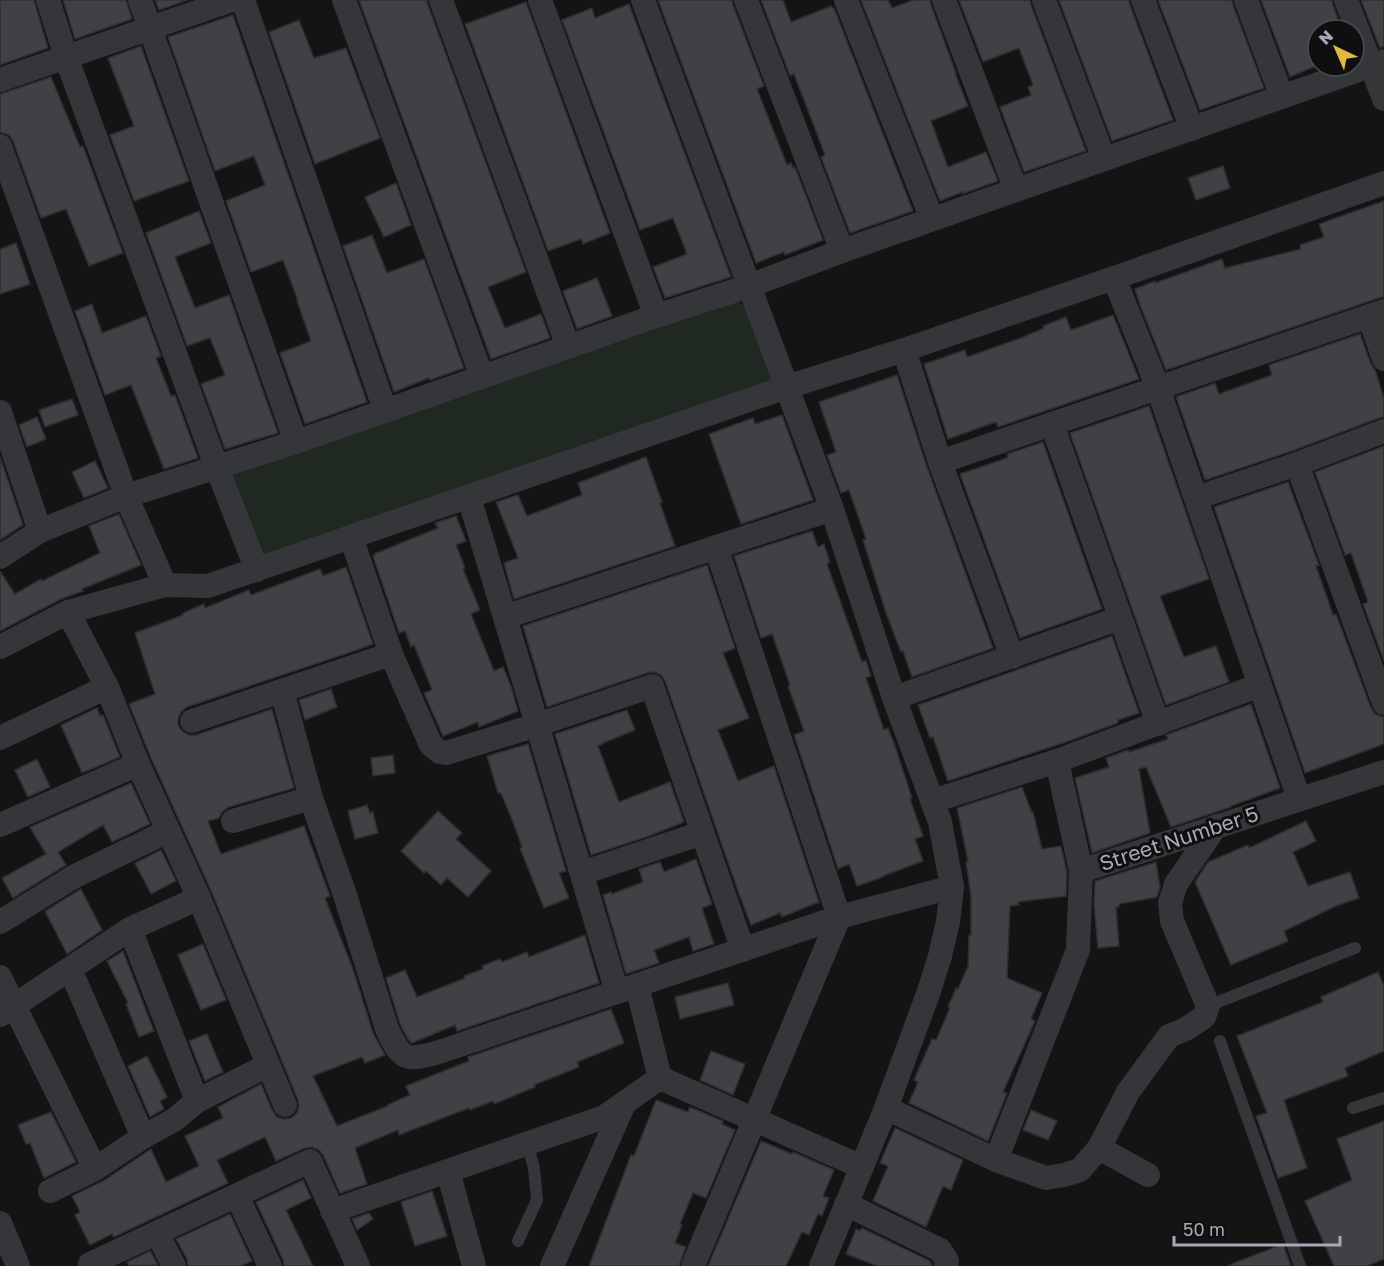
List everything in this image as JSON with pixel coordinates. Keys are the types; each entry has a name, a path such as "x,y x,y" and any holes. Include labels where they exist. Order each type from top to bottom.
{"street":[{"path":"48,0 66,57 216,468 257,570"},
{"path":"140,0 296,442"},
{"path":"0,80 232,0"},
{"path":"243,0 385,410"},
{"path":"344,0 482,377"},
{"path":"441,0 568,346"},
{"path":"540,0 656,316"},
{"path":"643,0 832,509 894,698 940,822 952,887 948,922 928,994 886,1108 821,1266"},
{"path":"746,0 842,251"},
{"path":"846,0 932,219"},
{"path":"944,0 1016,190"},
{"path":"1044,0 1104,159"},
{"path":"1143,0 1192,129"},
{"path":"1246,0 1282,97"},
{"path":"1346,0 1378,63 1384,99"},
{"path":"0,557 40,531 126,496 296,442 568,346 749,286 932,219 1378,63"},
{"path":"0,146 126,496 165,585"},
{"path":"0,647 68,612 165,585 208,586 787,387 1113,279 1384,183"},
{"path":"1113,279 1158,388 1299,799"},
{"path":"940,462 1377,314 1384,358"},
{"path":"904,350 940,462 1012,657"},
{"path":"0,412 40,531"},
{"path":"1052,424 1158,724"},
{"path":"1196,498 1297,464 1384,431"},
{"path":"1297,464 1384,703"},
{"path":"469,497 582,873 660,1078 862,1167"},
{"path":"505,617 832,509"},
{"path":"351,537 391,654 431,745 440,752 446,753 537,725 652,686 743,950"},
{"path":"693,1266 839,917 716,547"},
{"path":"68,612 107,687 138,764 199,898 285,1105"},
{"path":"894,698 1120,618"},
{"path":"192,721 391,654"},
{"path":"933,801 1057,761 1260,685"},
{"path":"0,738 107,687"},
{"path":"282,691 311,798 345,895 387,1029 400,1053 405,1057 419,1058 436,1053 839,917 952,887"},
{"name":"Street Number 5","path":"1057,761 1081,871 1384,772"},
{"path":"0,825 138,764"},
{"path":"233,821 311,798"},
{"path":"886,1108 996,1160 1046,1178 1080,1170 1099,1148 1128,1092 1169,1036 1186,1029 1204,1017 1208,1006 1172,921 1170,903 1176,884 1216,826"},
{"path":"0,922 75,876 168,831"},
{"path":"582,873 702,833"},
{"path":"996,1160 1078,950 1081,871"},
{"path":"7,1010 130,929 199,898"},
{"path":"130,929 197,1101"},
{"path":"70,969 143,1137"},
{"path":"0,977 7,1010 95,1169"},
{"path":"50,1191 95,1169 143,1137 174,1120 197,1101 268,1065"},
{"path":"332,1211 604,1117 660,1078"},
{"path":"552,1266 624,1104"},
{"path":"1099,1148 1148,1175"},
{"path":"91,1266 90,1264 310,1161 358,1266"},
{"path":"448,1171 474,1266"},
{"path":"237,1196 270,1266"},
{"path":"846,1204 940,1250 947,1261 946,1266"},
{"path":"0,1223 18,1266"},
{"path":"157,1233 174,1266"}],"lane":[{"path":"1208,1006 1355,948"},
{"path":"1220,1041 1300,1266"},
{"path":"1353,1108 1384,1098"},
{"path":"518,1241 537,1200 534,1168 527,1143"}],"shaded area":[{"path":"728,298 750,307 778,380 260,556 229,472"}],"building":[{"path":"0,0 34,0 48,48 0,65"},
{"path":"63,0 126,0 132,19 75,39"},
{"path":"155,0 188,0 159,10"},
{"path":"359,0 427,0 526,272 488,287 505,328 541,314 550,338 491,359"},
{"path":"658,0 732,0 764,86 757,89 787,165 791,163 793,168 795,167 823,240 785,255 784,252 756,263"},
{"path":"761,0 783,0 791,22 831,6 834,8 913,211 850,233 821,157 825,155 794,74 790,76"},
{"path":"861,0 888,0 892,8 913,0 930,0 968,106 931,121 948,167 986,152 998,181 940,201"},
{"path":"959,0 1030,0 1086,151 1024,172 1000,107 1031,95 1028,87 1033,85 1019,48 983,62"},
{"path":"1059,0 1129,0 1173,120 1112,141"},
{"path":"1158,0 1232,0 1264,88 1200,110"},
{"path":"1261,0 1332,0 1338,18 1306,18 1306,70 1290,77"},
{"path":"1361,0 1384,0 1384,46 1380,48"},
{"path":"526,2 610,233 583,244 581,239 548,251 465,24"},
{"path":"629,4 731,277 665,298 653,267 687,254 673,218 640,230 562,20 592,8 595,18"},
{"path":"233,15 367,402 305,424 280,353 311,341 298,301 283,260 251,272 226,201 265,185 254,156 215,171 168,37"},
{"path":"299,20 314,58 346,48 380,138 315,164 269,32"},
{"path":"141,46 189,181 134,201 110,135 134,126 108,58"},
{"path":"51,77 80,147 83,146 123,253 89,266 66,209 41,218 13,141 9,135 0,132 0,94"},
{"path":"1223,166 1230,188 1196,200 1188,178"},
{"path":"396,183 411,225 384,237 365,197"},
{"path":"1384,201 1384,297 1166,370 1135,289 1222,259 1225,268 1301,249 1300,245 1324,237 1319,224"},
{"path":"199,211 211,243 175,257 195,308 229,295 278,433 225,449 201,384 225,375 210,338 187,346 146,233"},
{"path":"372,235 387,273 424,259 464,368 430,380 429,378 394,392 343,246"},
{"path":"16,243 30,284 0,294 0,249"},
{"path":"597,278 612,316 577,329 563,291"},
{"path":"92,304 102,333 146,316 161,356 156,358 171,396 175,395 198,458 164,469 131,385 105,395 75,311"},
{"path":"1113,315 1139,379 998,427 996,422 948,439 924,364 965,350 967,357 1021,338 1066,317 1071,330"},
{"path":"1360,334 1384,398 1384,417 1205,480 1176,397 1215,383 1219,394 1272,375 1269,365"},
{"path":"897,375 927,467 993,648 912,677 886,613 863,540 866,539 849,490 841,493 827,455 836,452 819,402"},
{"path":"72,399 78,415 45,427 39,410"},
{"path":"1149,406 1209,579 1160,596 1184,657 1216,646 1229,682 1166,705 1070,433"},
{"path":"782,415 813,500 741,524 709,434 753,418 755,424"},
{"path":"37,417 46,439 27,447 19,425"},
{"path":"1043,442 1102,609 1020,638 960,474 1004,459 1008,457 1007,454"},
{"path":"1384,446 1384,661 1363,604 1368,602 1351,553 1345,555 1315,472"},
{"path":"0,457 23,525 0,540"},
{"path":"646,457 675,546 514,599 504,563 518,558 496,502 518,495 527,516 582,495 578,483"},
{"path":"95,461 108,488 84,498 72,472"},
{"path":"1288,482 1319,565 1316,566 1333,615 1336,614 1371,708 1375,714 1384,717 1384,744 1305,773 1214,507"},
{"path":"119,514 141,565 82,589 83,591 61,599 0,631 0,571 15,594 41,579 42,581 100,553 89,526"},
{"path":"456,516 466,541 456,545 480,610 471,614 494,671 503,667 518,711 479,727 478,722 443,736 424,693 432,690 414,645 411,647 405,631 399,633 373,556 438,528 435,523"},
{"path":"812,531 818,547 824,544 830,562 827,564 862,662 866,660 871,676 866,678 884,730 888,728 896,749 923,836 915,839 923,861 857,886 849,864 838,869 794,735 804,731 788,686 790,685 772,634 761,638 734,556"},
{"path":"707,565 735,648 723,653 749,718 718,730 738,781 774,766 819,902 782,917 780,913 751,925 662,676 655,672 647,673 547,707 523,626"},
{"path":"346,567 373,644 187,707 178,719 178,725 182,731 189,735 196,735 272,709 294,788 229,807 222,812 219,818 208,821 221,854 304,826 330,896 325,898 353,969 373,1033 385,1055 365,1063 362,1057 313,1076 337,1126 410,1095 406,1086 469,1061 468,1057 611,1009 624,1043 577,1062 579,1067 494,1104 493,1101 470,1110 469,1108 399,1135 398,1130 355,1148 367,1184 340,1193 319,1150 312,1147 305,1148 276,1161 265,1137 217,1160 228,1183 114,1237 112,1234 90,1245 75,1215 80,1212 72,1196 103,1181 151,1149 166,1182 199,1166 185,1136 223,1118 218,1107 261,1084 277,1117 291,1118 297,1113 299,1106 212,893 129,704 155,694 135,633 183,615 204,604 205,608 249,590 251,595 320,569 323,576"},
{"path":"1112,636 1139,713 1069,741 948,781 933,737 930,738 918,705"},
{"path":"331,689 337,707 305,720 299,700"},
{"path":"1251,704 1280,788 1171,827 1146,767 1139,769 1150,833 1092,853 1075,778 1109,767 1106,758 1168,739 1166,735"},
{"path":"97,708 100,716 103,715 120,757 82,773 61,725"},
{"path":"627,710 635,730 598,746 619,802 670,782 684,822 591,855 555,734"},
{"path":"528,744 566,871 559,873 569,898 544,908 520,848 522,847 513,822 501,793 498,793 487,756"},
{"path":"393,755 395,773 373,776 371,758"},
{"path":"37,759 50,787 28,797 15,770"},
{"path":"131,783 150,824 112,842 103,825 58,852 66,865 13,898 2,878 46,854 30,827"},
{"path":"1022,787 1033,812 1042,849 1061,846 1067,872 1066,896 1018,902 1019,905 1010,906 1007,978 1042,993 1031,1019 1035,1021 1003,1092 1007,1093 988,1141 909,1103 918,1082 914,1080 932,1039 936,1040 956,988 958,989 968,966 971,896 966,862 968,861 957,808"},
{"path":"367,805 370,813 373,812 378,833 355,839 348,811"},
{"path":"438,811 462,833 456,839 491,871 468,897 447,878 441,885 426,871 424,873 401,851"},
{"path":"1306,821 1316,841 1293,852 1308,886 1350,872 1359,898 1336,906 1284,931 1288,941 1231,965 1195,882 1208,862 1248,845 1249,848"},
{"path":"161,850 176,881 151,894 135,863"},
{"path":"696,859 712,904 702,908 714,944 693,951 689,937 654,950 659,963 626,974 603,895 611,892 612,894 643,882 639,869 660,862 664,872"},
{"path":"1156,862 1160,887 1157,897 1119,904 1119,907 1116,907 1119,946 1098,948 1094,905 1095,881"},
{"path":"81,889 102,930 67,954 45,911"},
{"path":"585,935 599,983 457,1031 455,1025 412,1043 400,1024 386,978 405,970 417,997 465,978 464,976 483,969 482,966 500,959 502,962 527,952 529,957"},
{"path":"203,944 226,1000 201,1010 178,955"},
{"path":"123,951 154,1031 139,1037 126,1004 128,1003 107,961"},
{"path":"1378,972 1384,986 1384,1051 1345,1068 1348,1076 1284,1100 1307,1168 1278,1178 1256,1116 1267,1113 1237,1036 1323,1002 1321,997"},
{"path":"728,983 734,1005 680,1019 675,997"},
{"path":"207,1034 223,1072 205,1081 189,1041"},
{"path":"711,1051 745,1064 733,1095 700,1080"},
{"path":"147,1056 167,1097 160,1101 164,1109 150,1117 128,1066"},
{"path":"656,1100 688,1112 690,1107 723,1121 722,1124 735,1130 706,1198 693,1193 680,1224 682,1225 675,1243 686,1247 679,1266 589,1266 631,1155 634,1156"},
{"path":"1031,1110 1057,1121 1048,1140 1023,1130"},
{"path":"51,1112 76,1162 44,1178 30,1143 26,1144 18,1125"},
{"path":"1384,1121 1384,1259 1367,1266 1334,1266 1305,1201 1352,1180 1337,1139"},
{"path":"895,1128 963,1160 951,1190 943,1186 926,1227 873,1201 888,1166 880,1163"},
{"path":"761,1141 834,1170 823,1196 829,1198 822,1216 818,1214 809,1235 802,1232 786,1266 708,1266"},
{"path":"303,1180 311,1198 286,1210 313,1266 284,1266 256,1202"},
{"path":"432,1191 447,1236 415,1246 401,1202"},
{"path":"369,1213 373,1219 357,1230 352,1219"},
{"path":"230,1214 252,1261 241,1266 188,1266 187,1259 176,1239"},
{"path":"862,1228 930,1261 932,1266 877,1266 846,1254 856,1229 860,1231"},
{"path":"1283,1244 1291,1266 1229,1266 1229,1265"},
{"path":"150,1251 158,1265 129,1266 127,1262"}]}
